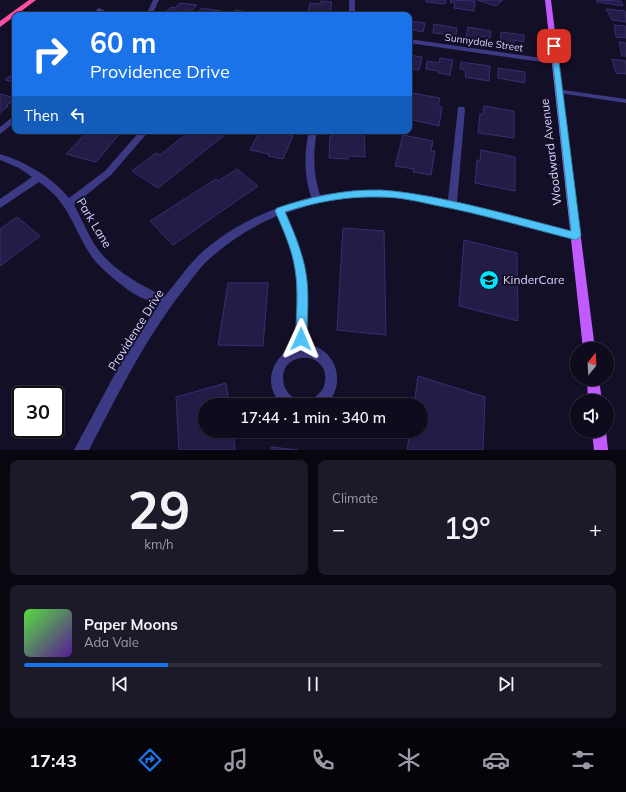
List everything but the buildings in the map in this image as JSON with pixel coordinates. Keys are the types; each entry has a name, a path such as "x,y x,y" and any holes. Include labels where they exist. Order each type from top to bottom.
{"highway":[{"path":"17,12 33,0"},
{"path":"0,25 12,16"}],"main road":[{"name":"Woodward Avenue","path":"548,0 588,342"},
{"path":"600,438 601,450"}],"street":[{"path":"150,12 156,0"},
{"path":"352,0 352,12"},
{"path":"100,10 104,12"},
{"name":"Sunnydale Street","path":"412,41 556,62"},
{"path":"559,91 626,101"},
{"path":"452,204 461,109"},
{"path":"0,131 12,121"},
{"path":"68,204 108,173 142,134"},
{"path":"313,134 310,155 311,184 317,200"},
{"name":"Park Lane","path":"0,157 22,166 55,188 68,204 94,252 109,267 140,291 166,302"},
{"path":"0,204 40,177"},
{"name":"Providence Drive","path":"81,450 135,353 166,302 202,259 235,234 280,211 317,200 348,195 379,193 452,204 576,236"},
{"path":"280,211 289,233 300,268 302,287 301,350"},
{"path":"284,398 280,393 277,384 277,375 280,366 285,358 292,353 301,350 318,354 330,367 331,386 324,398"}],"place":[{"name":"KinderCare","path":"489,280"}],"route":[{"path":"301,339 302,287 300,268 295,250 280,211 306,202 335,196 379,193 398,194 452,204 576,236 554,46"}]}
